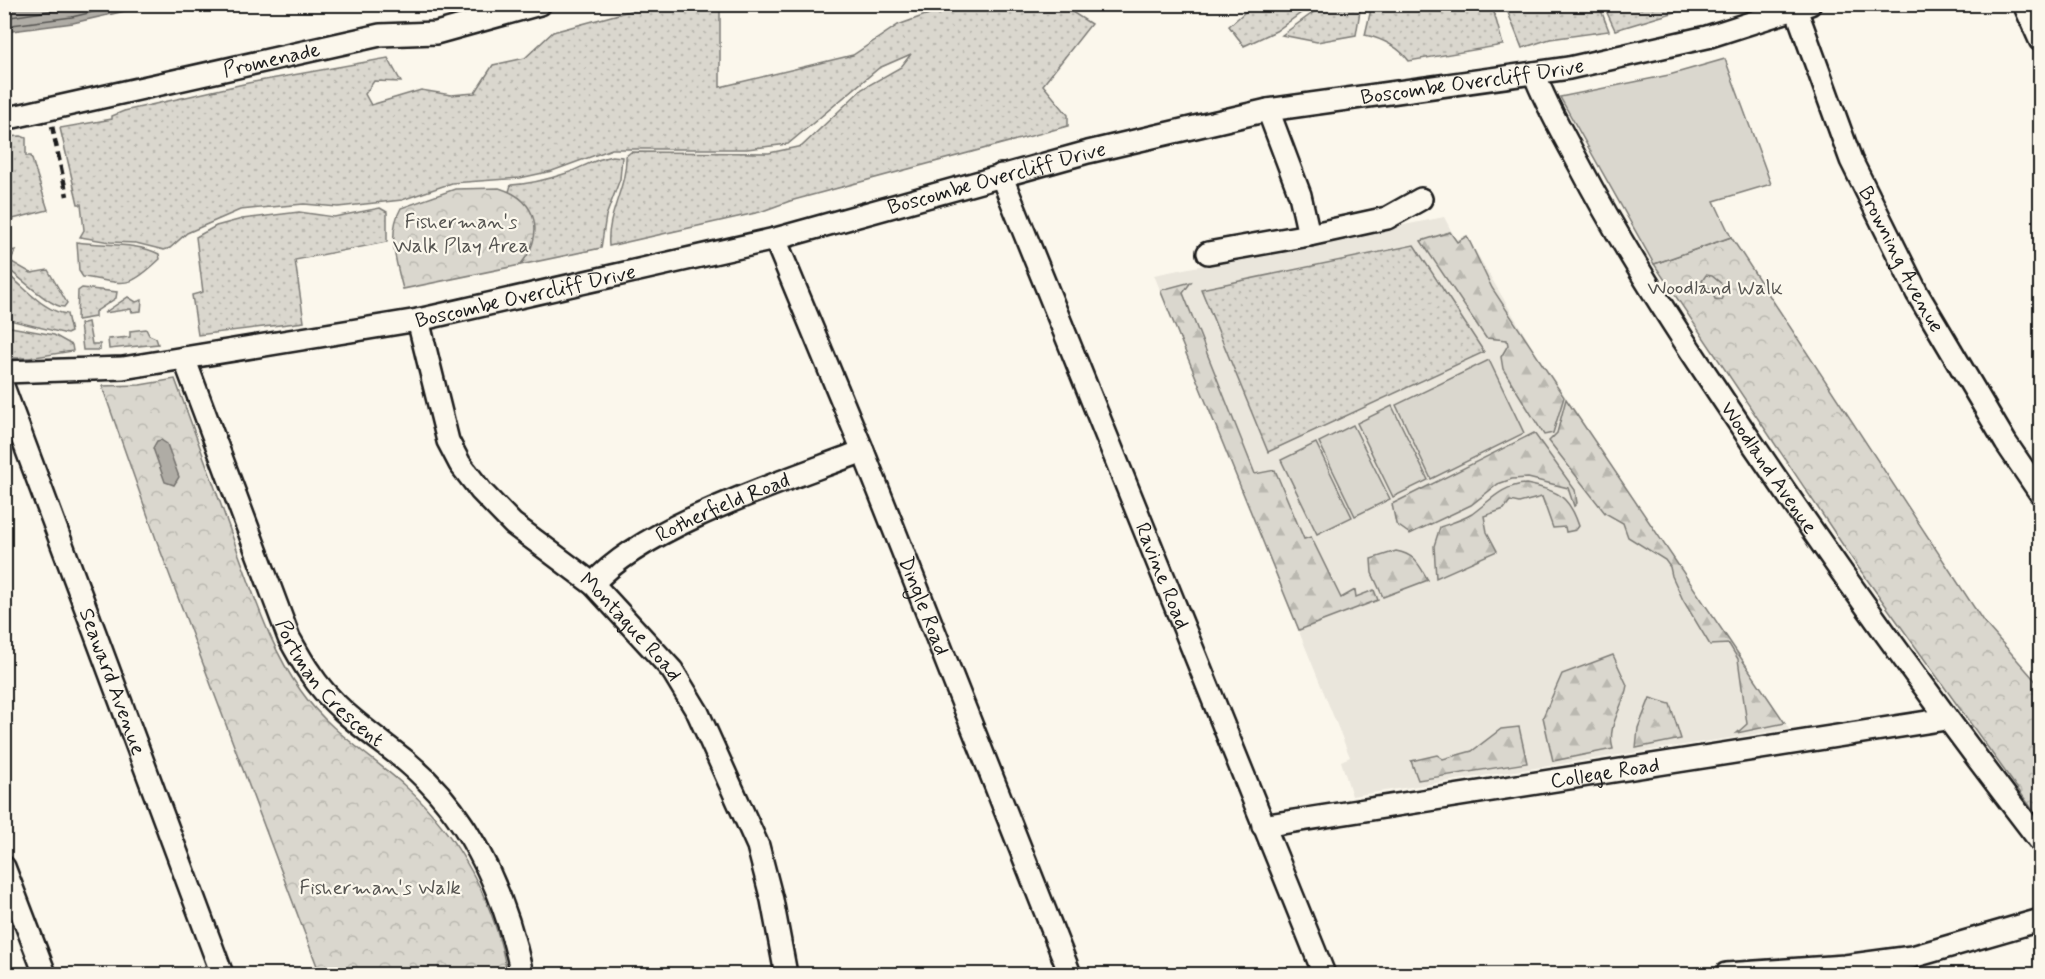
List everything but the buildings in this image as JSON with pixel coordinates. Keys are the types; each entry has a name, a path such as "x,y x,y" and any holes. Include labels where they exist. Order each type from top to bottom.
{"street":[{"name":"Promenade","path":"4,119 49,112 380,35 436,33 540,4"},
{"path":"2024,4 2040,40"},
{"name":"Boscombe Overcliff Drive","path":"4,372 93,371 418,321 775,239 1088,152 1268,110 1534,73 1627,56 1707,37 1803,7"},
{"name":"Browning Avenue","path":"1803,7 1851,160 1917,293 2006,443 2040,493"},
{"name":"Woodland Avenue","path":"1534,73 1542,95 1645,284 1776,481 1946,719 2040,841"},
{"path":"1268,110 1300,195 1308,235"},
{"name":"Ravine Road","path":"1001,175 1324,975"},
{"path":"1208,253 1387,218 1421,199"},
{"name":"Dingle Road","path":"775,239 863,451 1070,975"},
{"name":"Montague Road","path":"418,321 448,441 460,464 481,491 513,524 593,584 672,670 698,713 758,846 772,900 786,975"},
{"name":"Portman Crescent","path":"184,358 289,638 318,684 368,733 408,763 435,790 473,839 501,898 522,975"},
{"name":"Seaward Avenue","path":"4,389 222,975"},
{"name":"Rotherfield Road","path":"593,584 608,567 656,537 708,512 863,451"},
{"name":"College Road","path":"1263,826 1946,719"},
{"path":"4,867 45,975"},
{"path":"1726,975 1845,966 1912,957 2040,920"}],"shaded area":[{"path":"1444,217 1456,240 1466,235 1530,344 1789,729 1352,796 1341,761 1350,757 1154,275"}],"green space":[{"path":"655,4 720,5 720,87 853,55 898,25 953,5 1067,5 1072,12 1091,24 1043,85 1068,115 1068,126 790,201 760,212 609,246 611,223 623,179 626,156 631,152 769,153 802,146 862,89 901,67 911,54 879,68 788,144 747,149 612,149 552,171 520,178 452,183 402,200 338,207 304,204 240,210 187,233 170,248 164,250 136,243 80,237 84,230 81,204 78,204 60,128 112,119 112,116 124,111 248,83 388,58 401,82 374,81 365,94 371,105 421,90 451,95 475,93 493,65 525,58 553,32"},
{"path":"1325,4 1361,5 1356,35 1317,42 1282,35"},
{"path":"1603,4 1699,4 1699,5 1615,30"},
{"path":"1253,5 1312,5 1276,31 1244,46 1229,26"},
{"path":"1372,5 1492,5 1503,45 1409,61 1390,44 1365,35"},
{"path":"1505,5 1599,5 1609,31 1550,39 1522,48"},
{"path":"1725,59 1771,184 1714,201 1731,237 1654,264 1560,97 1669,75"},
{"path":"5,137 26,138 26,156 31,156 48,210 5,221"},
{"path":"612,156 622,157 620,179 606,216 601,248 520,265 531,250 503,212 511,185 567,173"},
{"name":"Fisherman's Walk Play Area","path":"499,188 523,201 534,220 533,242 520,265 403,289 394,248 394,228 401,208 455,189"},
{"path":"380,208 387,212 387,242 295,260 304,322 198,335 192,295 203,292 196,237 216,226 242,219 299,212 334,217"},
{"path":"1450,232 1457,242 1467,236 1492,288 1564,397 1553,433 1544,435 1503,369 1501,357 1508,345 1507,340 1486,338 1421,241"},
{"name":"Woodland Walk","path":"1731,237 1983,621 2040,686 2040,820 1853,560 1654,264"},
{"path":"77,242 150,250 159,254 160,259 140,276 125,282 83,277 79,271"},
{"path":"1414,245 1484,352 1268,452 1201,289"},
{"path":"16,250 10,261 31,273 48,270 67,303 64,307 43,297 5,267 5,252"},
{"path":"5,273 42,303 67,314 71,332 67,334 5,319"},
{"path":"1706,275 1712,276 1723,285 1724,293 1721,300 1715,299 1712,291 1702,281"},
{"path":"1191,282 1183,293 1255,474 1275,470 1304,539 1311,537 1341,598 1355,590 1356,597 1374,590 1378,600 1299,630 1161,292 1161,290"},
{"path":"82,288 117,292 116,298 95,312 95,317 77,320 78,291"},
{"path":"128,297 136,302 142,300 141,311 132,312 131,309 104,313"},
{"path":"88,322 92,344 100,344 100,350 83,350 80,324"},
{"path":"5,326 54,335 72,345 73,351 29,358 5,358"},
{"path":"146,329 149,335 156,338 158,344 109,349 108,339 130,337 130,331"},
{"path":"1489,360 1524,433 1431,479 1396,405"},
{"name":"Fisherman's Walk","path":"175,379 258,608 281,659 301,691 324,718 405,786 442,826 458,848 484,896 502,948 507,974 320,974 156,539 102,386 140,385"},
{"path":"1566,399 1785,723 1737,733 1747,724 1738,659 1729,644 1710,645 1683,600 1665,560 1628,537 1623,523 1605,513 1549,441 1557,433"},
{"path":"1392,406 1428,480 1393,497 1357,423"},
{"path":"1353,425 1390,499 1355,516 1319,442"},
{"path":"1534,433 1575,490 1577,503 1574,506 1568,488 1528,478 1512,479 1498,484 1471,505 1410,534 1396,524 1392,504"},
{"path":"1316,443 1352,517 1317,534 1281,460"},
{"path":"1526,484 1546,489 1566,501 1579,526 1576,530 1566,532 1565,527 1553,528 1542,497 1519,503 1510,501 1504,509 1484,516 1487,532 1497,551 1436,578 1434,546 1440,527 1472,514 1510,487"},
{"path":"1396,551 1412,558 1428,580 1383,597 1372,573 1371,559"},
{"path":"1613,655 1627,685 1612,732 1613,749 1553,761 1543,717 1562,674"},
{"path":"1650,698 1670,704 1681,739 1636,748 1638,728"},
{"path":"1519,727 1527,763 1418,780 1411,761 1437,755 1443,759 1472,751 1501,729"}],"water":[{"path":"4,5 151,5 73,23 5,32"},
{"path":"161,440 167,444 179,477 174,485 165,482 153,448 157,441"}],"railway":[{"path":"52,126 67,196"}]}
